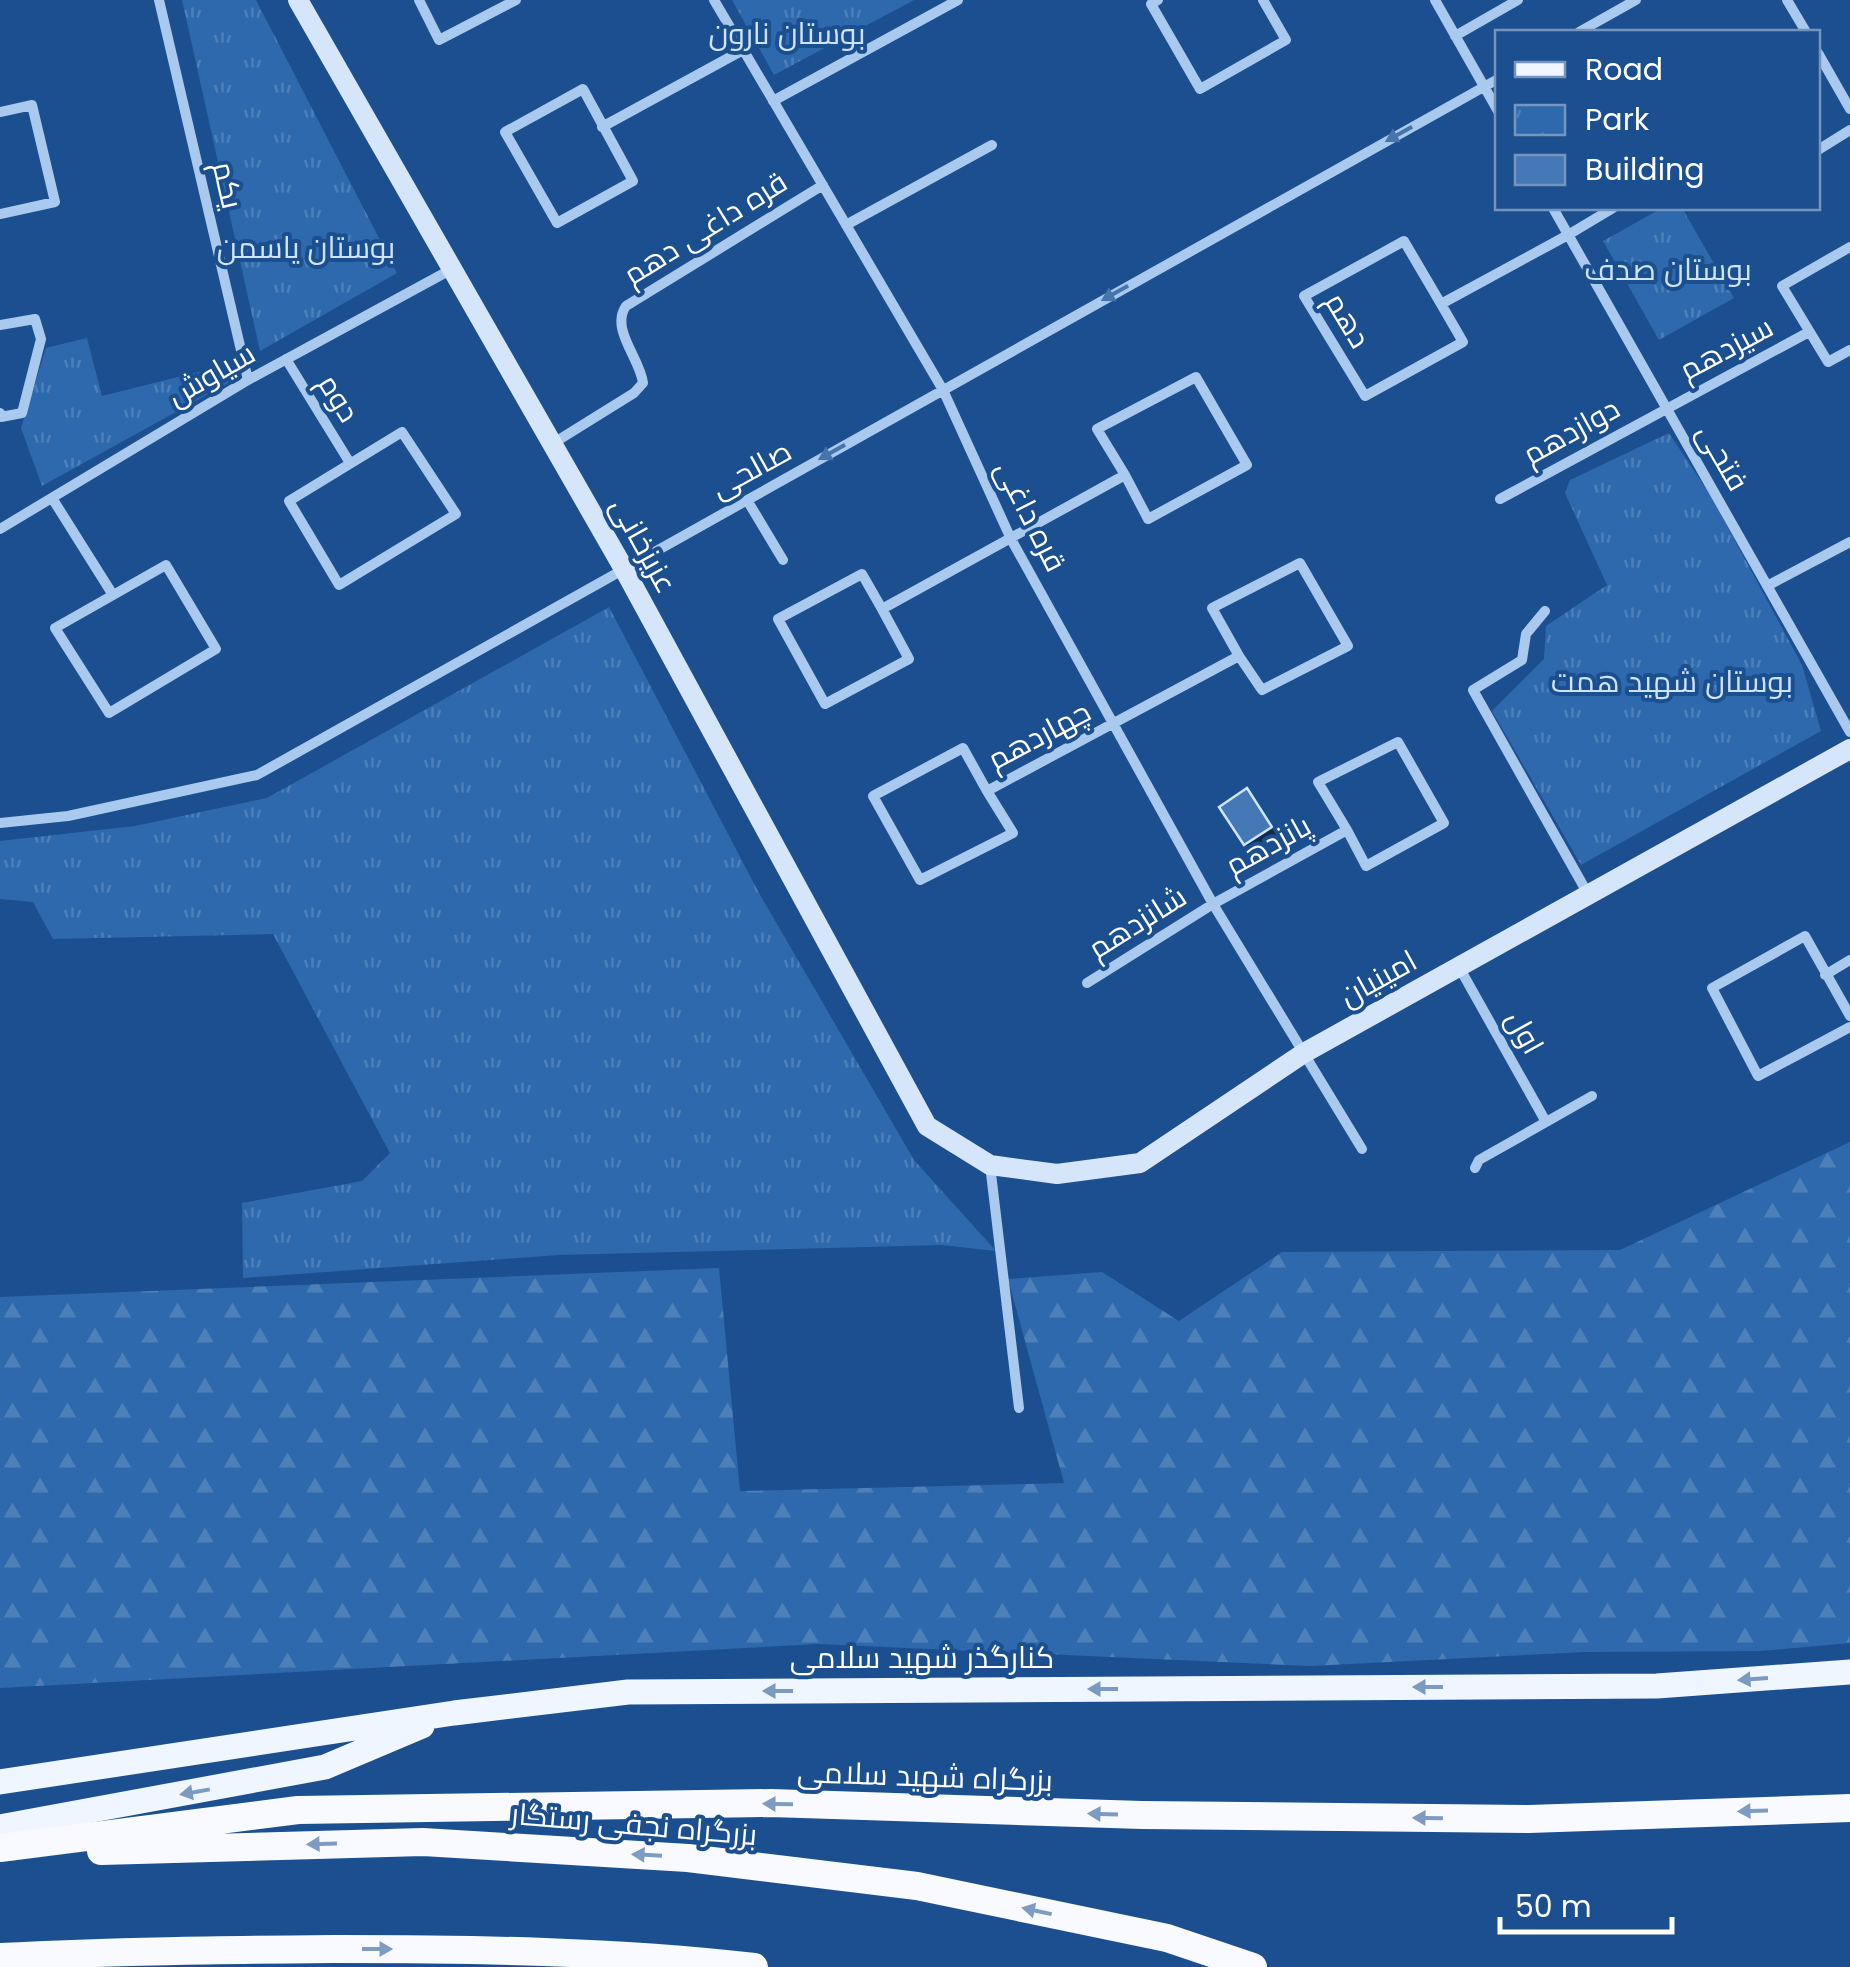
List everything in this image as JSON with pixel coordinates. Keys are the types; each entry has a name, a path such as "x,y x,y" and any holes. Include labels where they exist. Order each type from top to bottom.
{"highway":[{"name":"بزرگراه شهید سلامی","path":"0,1851 298,1810 771,1803 1142,1815 1528,1819 1850,1808"},
{"name":"بزرگراه نجفی رستگار","path":"0,1851 423,1842 688,1858 917,1886 1167,1938 1253,1967"},
{"path":"0,1957 489,1949 682,1959 754,1967"},
{"path":"245,1950 346,1967"}],"main road":[{"name":"عزیزخانی","path":"298,0 624,569 927,1126"},
{"name":"امینیان","path":"927,1126 990,1165 1056,1174 1140,1163 1304,1053 1850,750"},
{"name":"کنارگذر شهید سلامی","path":"0,1782 454,1712 628,1692 1657,1686 1850,1672"},
{"path":"0,1826 326,1768 454,1712"}],"street":[{"name":"یکم","path":"159,0 248,380"},
{"path":"418,0 440,40 516,0"},
{"name":"قره داغی","path":"714,0 942,390 1012,539 1213,904 1362,1149"},
{"path":"774,101 958,0"},
{"path":"1158,0 1151,4 1200,88 1286,40 1264,0"},
{"path":"1434,0 1495,106"},
{"path":"1455,36 1518,0"},
{"path":"1583,30 1636,0"},
{"path":"1787,0 1805,30"},
{"path":"602,127 743,50"},
{"path":"1820,56 1850,109"},
{"name":"صالحی","path":"0,823 68,816 256,775 1495,80"},
{"path":"583,89 602,127 633,181 556,223 506,132 583,89"},
{"path":"0,112 32,105 55,202 0,214"},
{"path":"1820,149 1850,130"},
{"path":"846,225 992,145"},
{"name":"قره داغی دهم","path":"552,444 634,394 643,383 642,372 621,326 620,314 626,306 822,185"},
{"name":"فتحی","path":"1553,210 1850,732"},
{"path":"1441,304 1610,210"},
{"name":"دهم","path":"1404,241 1441,304 1464,342 1365,396 1304,296 1404,241"},
{"name":"سیزدهم","path":"1850,247 1782,286 1828,362 1850,350"},
{"name":"سیاوش","path":"0,529 248,380 452,268"},
{"path":"0,325 35,318 41,339 22,413 1,418 0,413"},
{"name":"سیزدهم","path":"1666,408 1809,332"},
{"name":"دوم","path":"286,360 350,463"},
{"path":"1196,377 1247,465 1148,519 1125,476 1097,429 1196,377"},
{"name":"دوازدهم","path":"1500,499 1666,408"},
{"path":"402,432 456,514 340,584 289,501 350,463 402,432"},
{"path":"882,608 1125,476"},
{"path":"52,498 113,595"},
{"path":"746,500 783,560"},
{"path":"1767,586 1850,542"},
{"path":"1300,563 1348,646 1262,690 1240,656 1212,608 1300,563"},
{"path":"166,565 216,649 109,713 55,628 113,595 166,565"},
{"path":"862,574 882,608 908,658 825,704 778,619 862,574"},
{"path":"1545,610 1526,634 1522,660 1473,690 1589,894"},
{"path":"1114,723 1240,656"},
{"name":"چهاردهم","path":"988,791 1114,723"},
{"name":"پانزدهم","path":"1398,742 1444,823 1366,866 1346,830 1318,782 1398,742"},
{"name":"چهاردهم","path":"964,748 988,791 1013,833 920,880 873,796 964,748"},
{"name":"پانزدهم","path":"1213,904 1346,830"},
{"name":"شانزدهم","path":"1087,983 1213,904"},
{"path":"1850,1016 1804,936 1712,988 1758,1076 1850,1027"},
{"path":"1826,975 1850,960"},
{"name":"اول","path":"1459,967 1546,1122"},
{"path":"1475,1168 1479,1160 1592,1096"},
{"path":"990,1165 1019,1408"}],"green space":[{"name":"بوستان یاسمن","path":"182,0 256,0 397,273 260,351"},
{"name":"بوستان نارون","path":"732,0 914,0 774,75"},
{"name":"بوستان صدف","path":"1658,210 1683,210 1734,298 1659,340 1603,241"},
{"path":"87,338 102,396 238,362 241,376 42,486 21,428 46,348"},
{"name":"بوستان شهید همت","path":"1669,433 1711,496 1802,665 1821,731 1581,865 1492,711 1544,659 1546,626 1607,585 1565,493 1570,480"},
{"path":"609,607 759,893 914,1160 996,1251 942,1245 558,1255 243,1278 242,1203 362,1181 390,1153 273,934 53,939 33,902 0,899 0,841 135,826 267,798"},
{"path":"1850,1142 1850,1643 1761,1651 1584,1652 1311,1666 818,1644 0,1688 0,1297 719,1268 740,1491 1064,1483 1008,1279 1102,1272 1179,1321 1282,1252 1620,1250"}],"building":[{"path":"1247,788 1272,827 1244,845 1219,807"}]}
